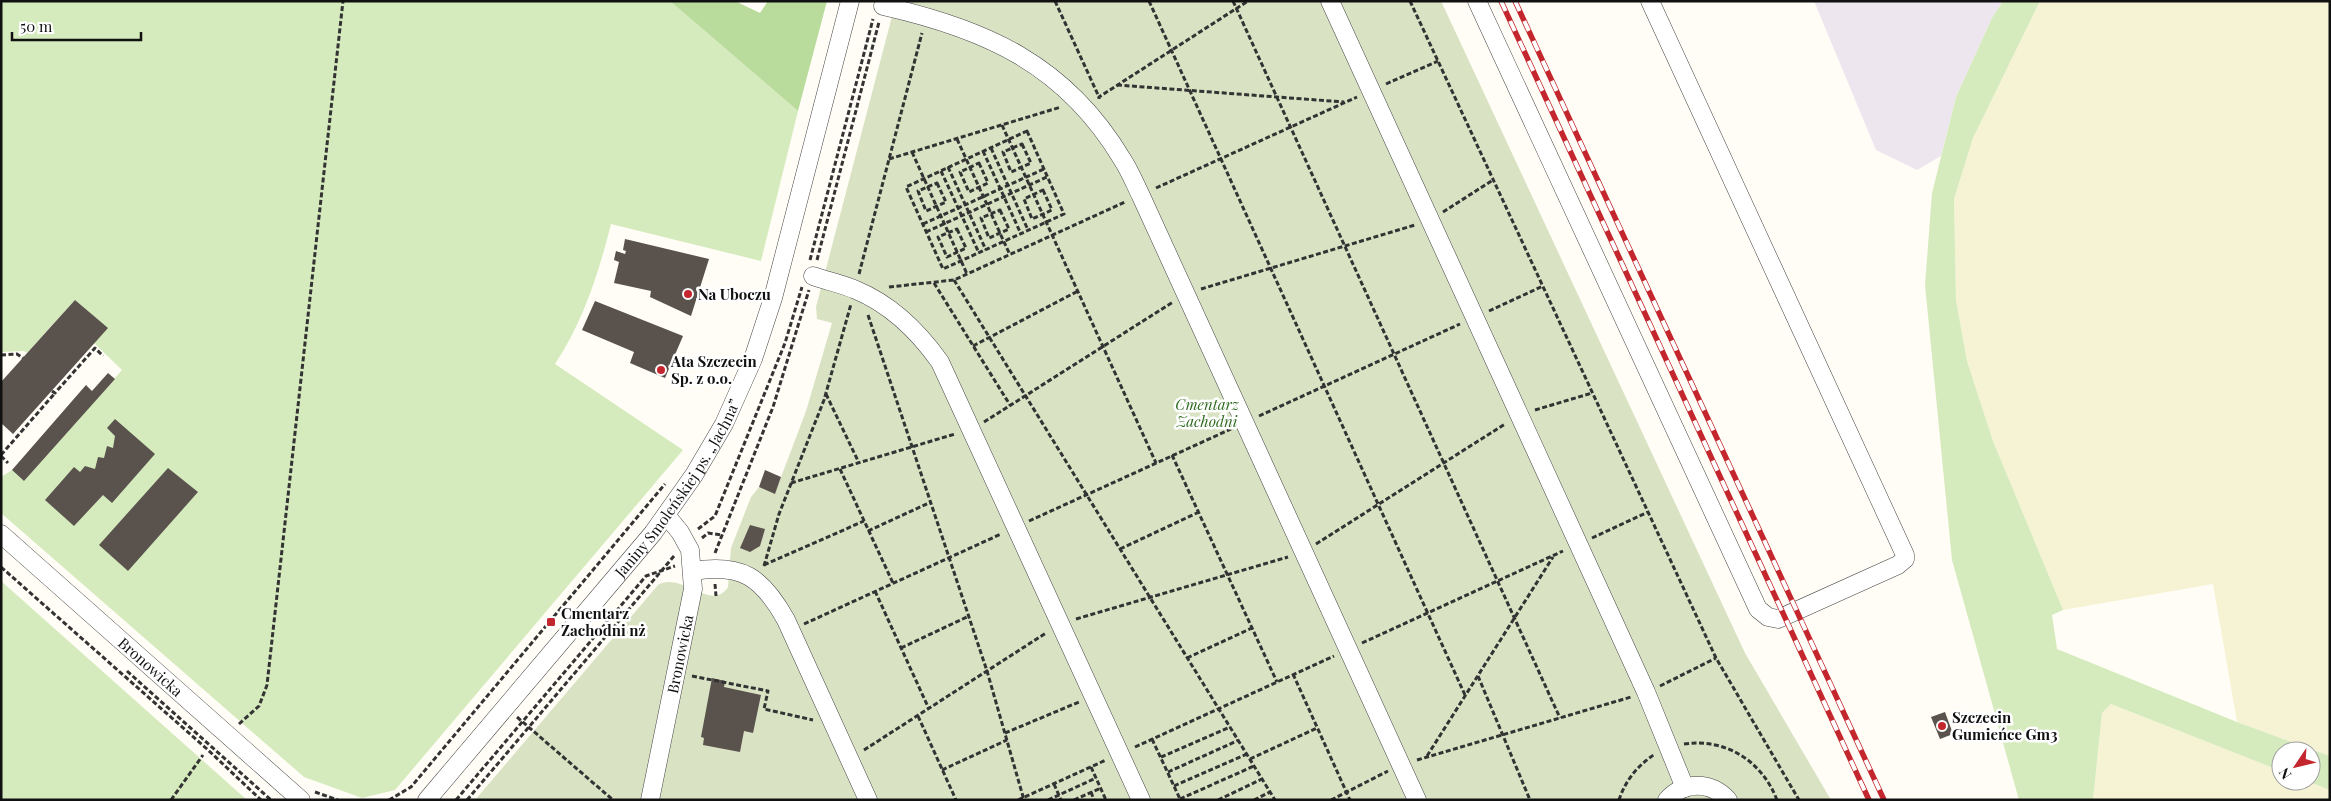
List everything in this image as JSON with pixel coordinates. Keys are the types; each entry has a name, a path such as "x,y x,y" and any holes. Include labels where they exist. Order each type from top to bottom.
{"street":[{"name":"Janiny Smoleńskiej ps. „Jachna”","path":"427,800 666,515 714,442 735,402 753,359 773,298 850,1"},
{"path":"1330,1 1646,692 1685,788"},
{"path":"1477,1 1758,609 1768,617 1778,619 1898,564 1905,559 1905,555 1650,1"},
{"path":"884,6 945,21 994,41 1039,68 1078,102 1095,121 1129,171 1417,800"},
{"path":"813,276 860,292 898,315 924,341 940,362 1141,800"},
{"name":"Bronowicka","path":"650,800 691,605 693,571 690,550 680,532 666,515"},
{"name":"Bronowicka","path":"1,534 301,800"},
{"path":"693,571 715,568 734,569 760,585 775,601 791,630 868,800"},
{"path":"1667,800 1685,788 1697,785 1709,787 1728,800"}],"path":[{"path":"228,735 260,706 267,685 343,1"},
{"path":"1055,1 1099,97 1099,112 1095,121"},
{"path":"1149,1 1465,696"},
{"path":"1233,1 1560,718"},
{"path":"1099,97 1248,1"},
{"path":"1410,1 1716,658 1799,800"},
{"path":"716,596 716,550 776,398 813,276 884,6"},
{"path":"1117,85 1345,102"},
{"path":"889,159 1078,102"},
{"path":"1002,125 1156,463"},
{"path":"1027,131 1064,214 943,269 906,187 1009,139 1027,131"},
{"path":"957,139 1010,254"},
{"path":"1022,144 1030,163 1011,172 1002,152 1013,148 1022,144"},
{"path":"991,148 1028,230"},
{"path":"984,151 1021,234"},
{"path":"912,152 967,274"},
{"path":"979,164 988,183 969,192 960,172 970,168 979,164"},
{"path":"948,168 986,250"},
{"path":"923,224 1044,168"},
{"path":"941,171 979,253"},
{"path":"926,232 1047,177"},
{"path":"791,483 972,429 1186,294 1431,220 1493,180"},
{"path":"937,182 946,202 926,211 918,191 928,187 937,182"},
{"path":"1043,190 1052,210 1032,219 1024,199 1034,194 1043,190"},
{"path":"1000,210 1009,229 989,238 981,218 991,213 1000,210"},
{"path":"957,229 966,248 947,257 938,237 948,233 957,229"},
{"path":"954,280 1275,800"},
{"path":"934,282 1010,405"},
{"path":"791,630 1543,286"},
{"path":"973,346 1078,291"},
{"path":"860,292 987,671 1024,800"},
{"path":"8,463 1,455 54,392 95,348 103,356"},
{"path":"1,356 17,354 23,358"},
{"path":"850,759 1061,624 1304,552 1519,414 1592,392"},
{"path":"826,393 859,463"},
{"path":"1172,455 1277,682"},
{"path":"840,469 892,583"},
{"path":"389,800 411,787 669,480"},
{"path":"868,531 931,502"},
{"path":"1120,548 1199,512"},
{"path":"764,565 864,521"},
{"path":"456,800 646,576 675,566 708,533 722,535"},
{"path":"1426,757 1554,556"},
{"path":"1,567 207,749 261,800"},
{"path":"875,591 929,709"},
{"path":"901,648 969,616"},
{"path":"1188,658 1252,628"},
{"path":"1331,800 1401,765 1646,692 1716,658"},
{"path":"123,668 271,800"},
{"path":"676,673 768,691 764,709 824,722 831,719"},
{"path":"1293,674 1350,800"},
{"path":"1478,675 1530,800"},
{"path":"1005,733 1094,697"},
{"path":"918,716 956,800"},
{"path":"522,722 613,800"},
{"path":"1161,758 1230,727"},
{"path":"1250,759 1317,728"},
{"path":"1152,738 1180,800 1254,766"},
{"path":"942,770 1007,740"},
{"path":"1168,772 1239,740"},
{"path":"1174,786 1247,754"},
{"path":"171,800 202,755"},
{"path":"1091,766 1106,800"},
{"path":"1048,800 1096,778"},
{"path":"1218,800 1262,779"},
{"path":"1769,783 1777,800"},
{"path":"1054,784 1061,800"},
{"path":"1074,800 1083,798 1101,788"},
{"path":"1091,792 1094,800"},
{"path":"1254,800 1270,792"}],"shaded area":[{"path":"1814,1 2003,1 1992,18 1956,97 1941,156 1917,170 1876,150"},
{"path":"2040,1 2330,1 2330,756 2321,753 2321,741 2289,741 2237,722 2213,584 2063,610 1993,441 1967,361 1956,300 1954,199 1973,138"},
{"path":"2111,704 2271,767 2271,791 2321,791 2321,786 2330,790 2330,800 2093,800 2102,713"}],"green space":[{"path":"1,1 670,1 798,111 761,261 611,224 601,260 582,314 555,364 683,450 395,790 362,798 304,777 1,513 1,477 12,470 24,481 122,370 94,343 107,328 75,300 27,353 24,351 1,352"},
{"path":"670,1 735,1 760,13 768,1 827,1 798,111"},
{"name":"Cmentarz Zachodni","path":"896,1 1441,1 1745,653 1831,800 475,800 658,585 667,582 677,583 713,596 721,594 728,587 731,548 751,497 759,487 775,493 806,411 832,323 817,319 816,307"},
{"path":"2003,1 2040,1 1973,138 1954,199 1956,300 1967,361 1993,441 2063,610 2052,615 2057,649 2289,741 2271,741 2271,767 2111,704 2102,713 2093,800 2019,800 1952,560 1925,285 1932,193 1956,97 1992,18"},
{"path":"1,581 247,800 1,800"},
{"path":"2321,753 2330,756 2330,790 2321,786"}],"building":[{"path":"625,239 709,259 691,316 650,297 651,291 614,283 619,262 614,260 616,251 625,254 626,251 623,250"},
{"path":"75,300 108,328 13,434 1,423 1,382"},
{"path":"595,301 683,336 665,378 630,363 634,352 582,330"},
{"path":"108,373 115,379 24,481 12,470 86,385 92,391"},
{"path":"115,419 155,454 112,503 103,495 74,526 45,500 74,467 80,472 85,466 95,469 98,457 104,458 107,446 113,448 115,436 107,428"},
{"path":"168,468 198,492 128,571 99,545"},
{"path":"765,470 781,477 775,494 759,487"},
{"path":"750,525 765,529 760,546 750,552 740,548"},
{"path":"712,678 725,681 724,687 761,695 753,733 744,731 740,752 703,745 704,738 701,737"},
{"name":"Szczecin Gumieńce Gm3","path":"1945,712 1953,734 1940,739 1931,717"}],"railway":[{"path":"1501,1 1869,800"},
{"path":"1515,1 1884,800"}],"place":[{"name":"Na Uboczu","path":"688,294"},
{"name":"Ata Szczecin Sp. z o.o.","path":"661,370"},
{"name":"Cmentarz Zachodni nż","path":"551,622"},
{"name":"Szczecin Gumieńce Gm3","path":"1942,726"}]}
